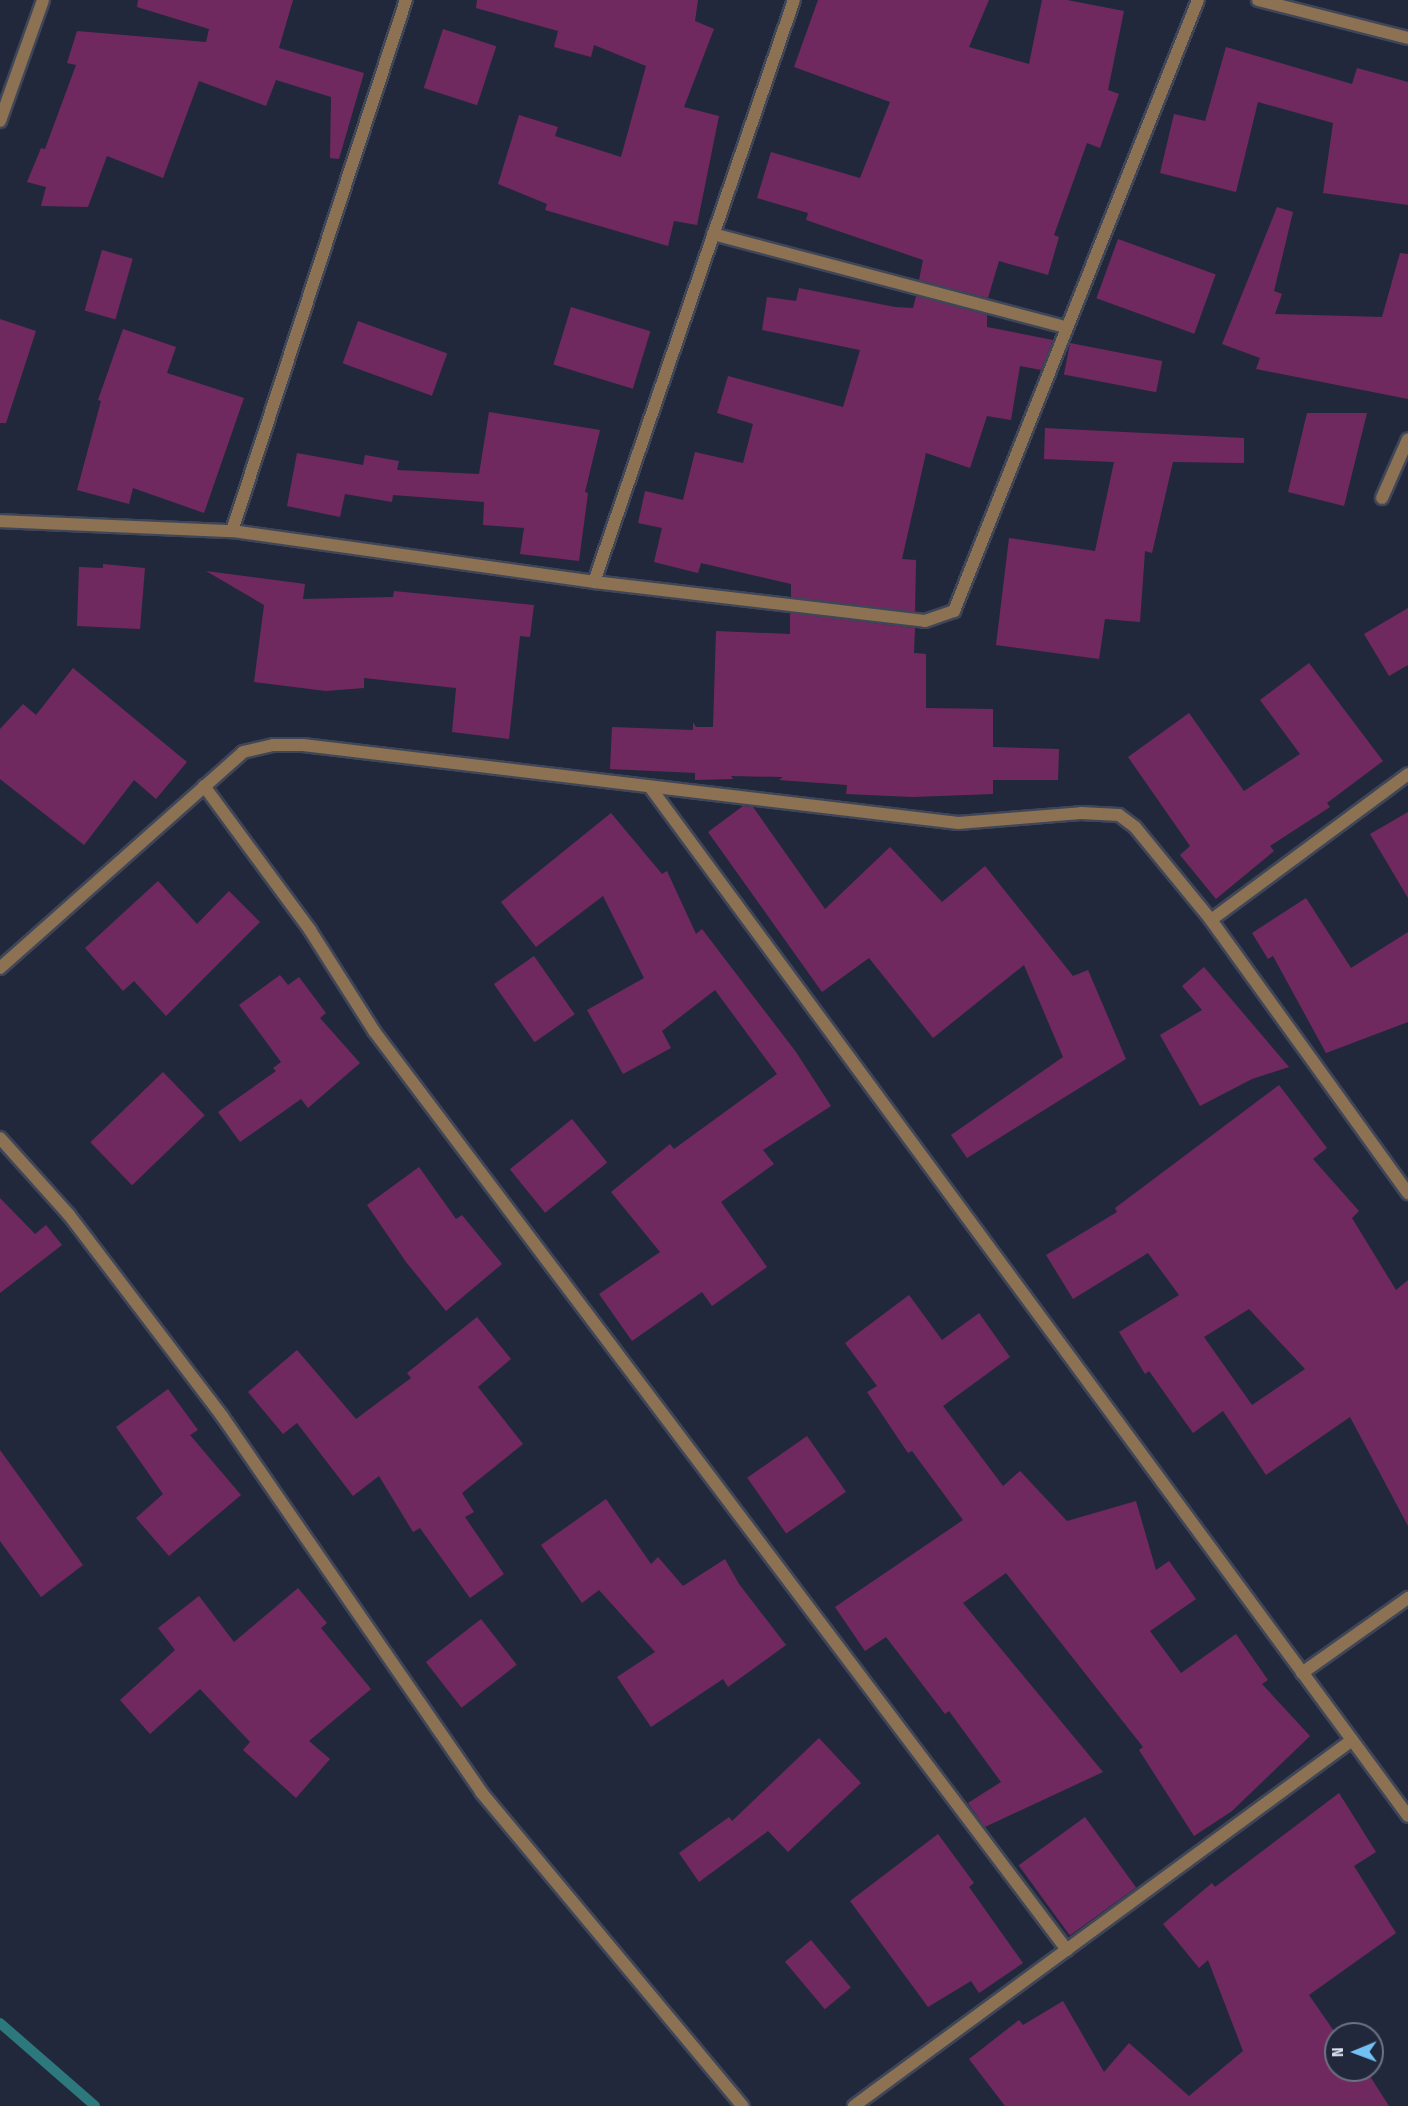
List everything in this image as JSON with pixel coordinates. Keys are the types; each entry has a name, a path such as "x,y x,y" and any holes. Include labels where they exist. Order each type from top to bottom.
{"street":[{"path":"0,121 43,0"},
{"path":"232,531 406,0"},
{"path":"594,582 794,0"},
{"path":"0,522 232,531 594,582 925,621 954,611 1198,0"},
{"path":"1258,0 1408,38"},
{"path":"713,234 1066,327"},
{"path":"1382,498 1408,439"},
{"path":"0,968 243,752 273,745 303,745 958,823 1081,813 1119,815 1135,827 1211,920 1408,1193"},
{"path":"1211,920 1408,774"},
{"path":"204,786 310,930 374,1031 1067,1950"},
{"path":"650,787 1408,1816"},
{"path":"0,1138 69,1215 222,1416 482,1792 743,2106"},
{"path":"1302,1672 1408,1598"},
{"path":"854,2106 1352,1740"}],"building":[{"path":"138,0 293,0 279,48 364,73 339,159 330,158 331,97 276,80 266,106 199,81 163,178 107,156 88,207 41,206 46,187 27,182 41,148 45,149 76,65 67,63 77,31 206,42 209,29 137,7"},
{"path":"477,0 698,0 695,21 714,29 684,107 719,116 697,225 674,221 668,246 545,210 547,204 498,184 519,115 558,127 555,136 621,157 646,66 594,45 591,57 554,47 558,31 476,8"},
{"path":"818,0 989,0 969,47 1029,64 1042,0 1067,0 1124,11 1108,90 1119,94 1100,148 1087,143 1054,235 1059,237 1048,275 999,261 988,298 919,280 923,260 806,220 808,213 757,198 771,152 860,178 890,102 794,67"},
{"path":"443,29 496,46 477,105 424,88"},
{"path":"1226,47 1352,84 1357,68 1408,82 1408,205 1323,193 1333,123 1258,102 1236,192 1160,173 1174,114 1205,121"},
{"path":"1277,207 1293,212 1274,291 1282,294 1275,314 1382,317 1400,253 1408,254 1408,399 1256,369 1260,358 1222,344"},
{"path":"1118,239 1216,275 1194,334 1096,298"},
{"path":"102,250 133,259 115,319 85,311"},
{"path":"799,288 895,307 913,308 916,296 987,315 987,327 1053,340 1041,370 1020,366 1011,420 987,416 970,468 926,453 902,559 916,560 915,612 791,597 791,584 701,563 698,573 654,562 662,528 638,523 645,491 683,500 695,452 743,463 753,424 717,413 728,376 843,407 860,350 762,330 767,297 796,301"},
{"path":"571,307 650,331 633,389 553,364"},
{"path":"0,319 36,331 6,423 0,423"},
{"path":"358,321 447,353 432,396 343,363"},
{"path":"123,329 176,347 167,373 244,398 204,513 133,488 129,504 77,490 101,401 98,400"},
{"path":"1070,343 1162,361 1156,392 1064,374"},
{"path":"489,412 600,430 585,492 588,493 579,561 520,554 524,528 483,525 484,502 393,495 392,502 345,494 340,517 287,506 297,453 363,465 365,455 399,461 397,470 479,474"},
{"path":"1307,413 1367,413 1344,506 1288,492"},
{"path":"1045,428 1244,438 1244,463 1173,462 1152,553 1145,551 1140,622 1105,619 1099,659 996,645 1009,538 1095,551 1114,462 1044,459"},
{"path":"103,564 145,568 140,629 77,626 79,567 103,568"},
{"path":"206,571 305,584 303,599 393,597 394,591 534,605 530,637 520,636 509,739 452,732 456,688 364,678 364,688 326,691 254,682 264,605"},
{"path":"1408,608 1408,665 1389,676 1364,634"},
{"path":"790,613 915,628 914,653 926,654 926,708 993,709 993,747 1059,749 1058,780 993,780 993,794 912,797 846,794 847,785 779,780 783,777 731,776 733,779 695,780 695,773 610,769 612,727 693,730 693,722 696,727 713,727 716,631 790,634"},
{"path":"1309,663 1383,761 1327,803 1330,807 1270,846 1274,851 1216,899 1180,855 1190,846 1128,757 1189,713 1244,791 1300,754 1260,700"},
{"path":"73,668 187,762 156,799 134,780 84,845 0,779 0,729 23,704 36,715"},
{"path":"743,806 753,807 825,909 890,847 942,902 985,866 1073,976 1088,970 1126,1059 967,1158 951,1135 1063,1057 1024,965 933,1038 869,958 822,992 708,832"},
{"path":"1408,812 1408,898 1370,834"},
{"path":"611,813 662,874 667,871 696,934 702,929 796,1052 831,1106 763,1150 774,1164 721,1202 767,1267 712,1306 702,1292 632,1341 599,1294 660,1252 611,1192 670,1144 674,1149 777,1074 715,990 662,1031 671,1048 623,1074 587,1010 644,978 603,896 536,947 501,902"},
{"path":"158,881 197,924 229,891 260,922 166,1016 134,981 123,991 85,948"},
{"path":"1306,898 1351,968 1408,932 1408,1022 1326,1053 1273,956 1268,959 1252,933"},
{"path":"534,956 575,1014 535,1042 494,984"},
{"path":"1204,967 1289,1067 1252,1079 1200,1106 1160,1035 1202,1010 1182,986"},
{"path":"280,975 288,985 299,977 326,1013 320,1018 360,1063 308,1108 301,1099 240,1142 218,1112 276,1071 273,1068 281,1062 239,1005"},
{"path":"163,1072 205,1115 132,1185 90,1142"},
{"path":"1279,1085 1327,1148 1313,1159 1359,1211 1352,1218 1396,1290 1408,1280 1408,1526 1350,1417 1266,1475 1223,1411 1193,1433 1149,1371 1145,1374 1119,1332 1179,1295 1148,1253 1073,1299 1046,1255 1117,1212 1115,1208","holes":["1249,1309 1305,1369 1252,1405 1204,1337"]},
{"path":"572,1119 607,1163 545,1213 510,1169"},
{"path":"419,1167 456,1219 462,1215 502,1264 446,1311 406,1262 367,1205"},
{"path":"0,1198 35,1234 46,1225 62,1245 0,1293"},
{"path":"909,1295 942,1340 979,1313 1010,1357 943,1406 1003,1486 1020,1471 1067,1521 1136,1501 1156,1570 1169,1561 1196,1599 1150,1631 1181,1673 1236,1634 1268,1680 1262,1684 1310,1736 1232,1811 1194,1836 1139,1750 1143,1747 1006,1573 963,1603 1103,1772 985,1827 968,1803 1001,1782 949,1711 945,1714 886,1637 865,1651 835,1607 963,1520 912,1451 908,1453 867,1392 877,1386 845,1343"},
{"path":"477,1317 511,1359 478,1387 523,1444 462,1493 474,1512 465,1517 504,1574 470,1598 420,1528 413,1532 379,1476 353,1496 297,1423 283,1434 248,1392 297,1350 356,1419 411,1378 407,1373"},
{"path":"168,1389 198,1430 190,1435 241,1495 169,1556 136,1518 163,1494 116,1427"},
{"path":"807,1436 846,1492 786,1534 747,1478"},
{"path":"0,1450 83,1565 41,1597 0,1541"},
{"path":"606,1499 651,1564 658,1557 683,1586 725,1559 739,1584 786,1645 728,1687 723,1679 651,1727 617,1677 655,1652 599,1590 582,1603 541,1545"},
{"path":"298,1588 327,1623 321,1628 371,1689 309,1741 330,1759 296,1798 243,1750 250,1742 200,1689 150,1734 120,1700 175,1650 158,1628 199,1596 234,1642"},
{"path":"481,1619 517,1665 462,1708 426,1662"},
{"path":"819,1738 861,1783 788,1852 768,1831 699,1882 679,1853 729,1817 732,1821"},
{"path":"1339,1793 1376,1852 1354,1866 1396,1933 1309,1995 1328,2022 1324,2022 1324,2082 1374,2082 1389,2106 1005,2106 969,2059 1019,2020 1023,2025 1063,2001 1104,2072 1129,2043 1189,2096 1243,2051 1208,1960 1199,1968 1163,1924 1212,1883 1215,1887"},
{"path":"1085,1817 1136,1887 1070,1936 1019,1865"},
{"path":"938,1834 974,1883 969,1887 1023,1963 979,1993 971,1981 928,2007 850,1901"},
{"path":"811,1940 851,1987 825,2009 785,1962"}],"waterway":[{"path":"0,2023 95,2106"}]}
